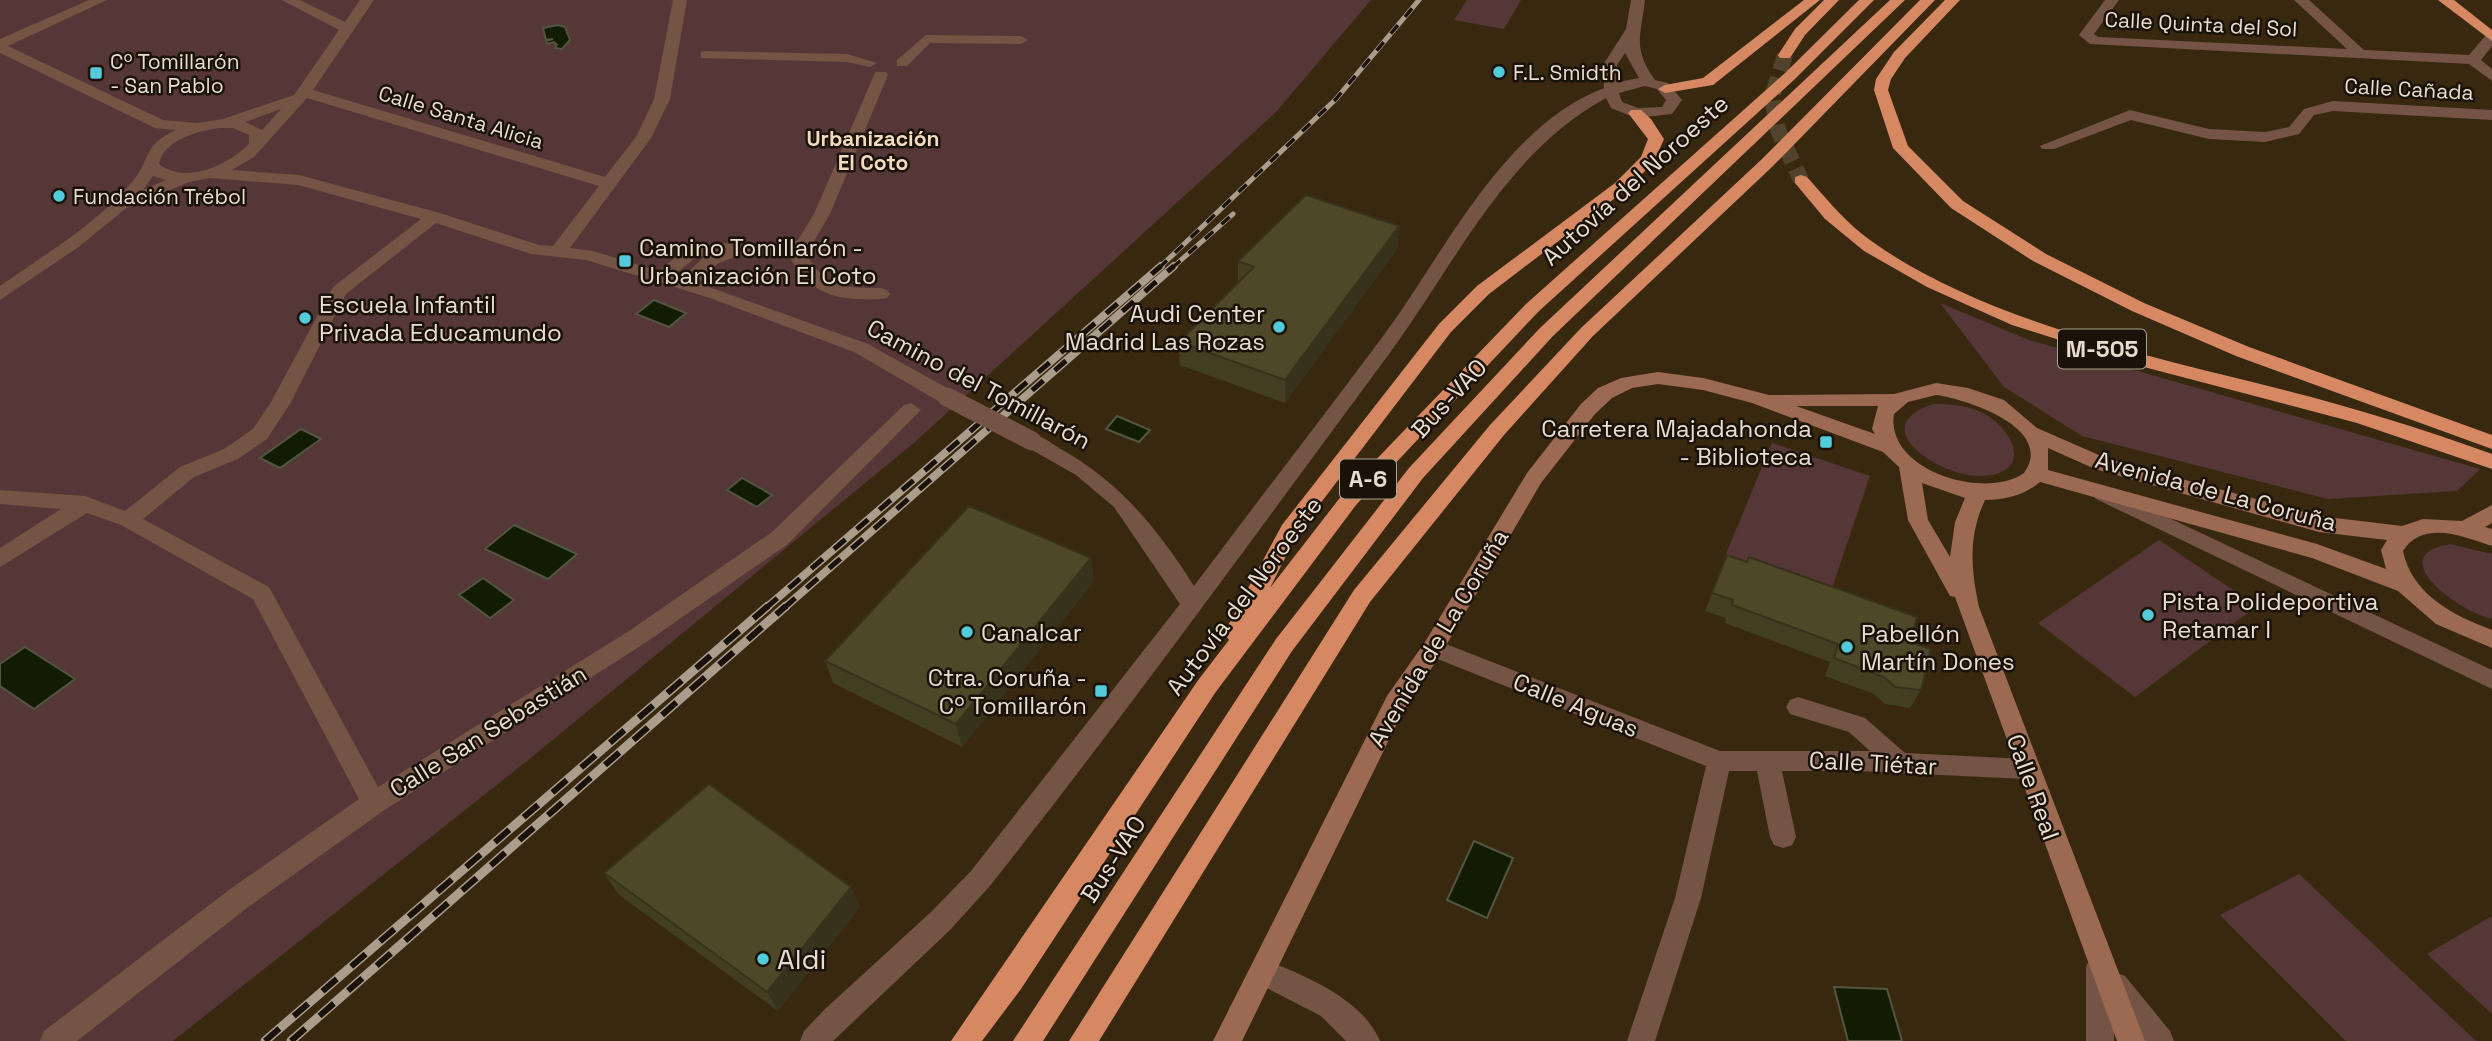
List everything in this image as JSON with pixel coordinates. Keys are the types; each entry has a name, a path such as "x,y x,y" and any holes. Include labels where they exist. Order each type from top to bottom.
{"highway":[{"path":"1658,86 1708,82 1813,0"},
{"path":"1785,55 1800,32 1832,0"},
{"name":"Autovía del Noroeste","path":"965,1041 1011,980 1207,686 1349,500 1532,308 1780,85 1867,0"},
{"name":"Bus-VAO","path":"1027,1041 1284,645 1330,581 1437,449 1569,311 1814,84 1898,0"},
{"name":"A-6","path":"1083,1041 1362,596 1488,440 1587,332 1803,128 1928,0"},
{"path":"1953,0 1907,48 1881,87 1882,110 1899,147 1936,187 1995,231 2130,304 2252,354 2492,442"},
{"path":"2445,0 2492,37"},
{"path":"2468,0 2492,20"},
{"path":"1207,686 1289,530 1445,328 1483,290 1621,186 1648,159 1656,139 1646,122 1629,111"},
{"name":"M-505","path":"1801,180 1837,221 1897,265 1977,304 2041,330 2161,367 2288,398 2492,460"}],"street":[{"path":"0,45 100,0"},
{"path":"289,0 346,28"},
{"path":"0,294 116,208 188,177 234,163 255,148 301,95 367,0"},
{"path":"558,252 643,138 662,99 680,0"},
{"path":"1566,117 1629,111 1667,111 1674,100 1658,86 1630,52 1630,32 1638,0"},
{"name":"Calle Quinta del Sol","path":"2112,0 2086,35 2095,41 2358,52 2473,60"},
{"name":"Calle Quinta del Sol","path":"2301,0 2358,52"},
{"path":"1629,111 1612,101 1610,65 1630,32"},
{"path":"2492,37 2473,60 2492,78"},
{"path":"661,278 687,253 701,247 794,250 804,244 822,214 885,63 926,39 1021,40"},
{"path":"0,45 160,125 215,125"},
{"path":"706,55 847,58 885,63"},
{"path":"0,64 20,56"},
{"path":"814,1041 977,883 1121,702 1390,341 1508,172 1537,138 1580,105 1627,83 1658,86"},
{"path":"116,208 151,166 152,157 160,147 181,134 301,95"},
{"name":"Calle Santa Alicia","path":"301,95 607,183"},
{"name":"Calle Cañada","path":"2048,146 2130,115 2209,134 2264,137 2294,131 2309,112 2333,106 2492,115"},
{"path":"160,125 160,147"},
{"name":"Camino del Tomillarón","path":"215,125 252,129 257,133 255,148 299,180"},
{"path":"151,166 163,175 188,177"},
{"name":"Camino del Tomillarón","path":"208,173 299,180 434,217 537,250 587,255 685,285 861,348 1083,470 1121,502 1185,589 1192,605"},
{"path":"128,520 187,472 231,454 260,434 280,404 339,291 434,217"},
{"path":"685,285 711,260 740,249"},
{"name":"Camino del Tomillarón","path":"794,250 812,281 832,293 881,294"},
{"name":"Avenida de La Coruña","path":"1227,1041 1395,703 1433,648 1534,478 1588,409 1605,393 1628,382 1658,378 1703,384 1758,398 1833,428 1888,446"},
{"path":"1912,391 1963,392 1991,401 2014,416 2032,433 2040,448 2041,462 2037,474 2024,486 2003,493 1978,493 1953,489 1909,467 1888,446 1881,425 1884,411 1893,400 1912,391"},
{"name":"Avenida de La Coruña","path":"1758,398 1827,402 1893,400"},
{"name":"Calle San Sebastián","path":"54,1041 238,899 374,803 636,637 780,538 911,410"},
{"name":"Avenida de La Coruña","path":"2032,433 2102,464 2319,524 2404,534 2428,526 2464,529 2492,538"},
{"name":"Calle Real","path":"1909,467 1918,520 1968,607"},
{"name":"Avenida de La Coruña","path":"2037,474 2317,552 2407,586"},
{"path":"2098,491 2227,557 2492,680"},
{"name":"Calle Real","path":"1978,493 1962,525 1959,561 1968,607 2100,967 2131,1041"},
{"path":"0,496 85,504 128,520 261,593 374,803"},
{"path":"0,559 85,504"},
{"path":"2464,529 2492,513"},
{"path":"2404,534 2392,550 2393,561 2407,586 2445,618 2492,639"},
{"name":"Calle Aguas","path":"1433,648 1719,761"},
{"path":"1798,707 1857,725 1901,764"},
{"path":"1767,759 1783,838"},
{"name":"Calle Tiétar","path":"1719,761 1767,759 2026,769"},
{"path":"1641,1041 1689,898 1719,761"},
{"name":"Calle Real","path":"2100,967 2100,1041"},
{"name":"Calle Real","path":"2100,967 2160,1041"},
{"path":"1263,972 1331,1006 1366,1041"}],"shaded area":[{"path":"0,0 1371,0 1276,112 915,442 527,761 173,1041 0,1041"},
{"path":"1467,0 1521,0 1504,29 1454,20"},
{"path":"558,25 565,27 570,40 562,49 555,48 557,45 554,42 547,44 546,41 553,39 546,40 543,28"},
{"path":"654,300 686,313 669,327 636,314"},
{"path":"1940,303 2029,340 2480,469 2457,491 2328,499 2082,436 2004,387"},
{"path":"1933,404 1969,408 1993,420 2003,429 2014,450 2013,460 2007,468 1996,474 1963,474 1946,468 1915,449 1907,437 1905,425 1913,414"},
{"path":"1117,416 1150,430 1139,442 1106,429"},
{"path":"301,429 321,439 280,468 260,458"},
{"path":"1772,443 1870,476 1828,600 1723,561"},
{"path":"742,478 772,495 757,507 727,490"},
{"path":"514,525 577,554 548,579 485,549"},
{"name":"Pista Polideportiva Retamar I","path":"2159,540 2257,606 2135,697 2038,623"},
{"path":"2450,544 2492,554 2492,619 2479,615 2447,596 2425,571 2423,560 2430,550"},
{"path":"483,578 514,600 490,618 459,595"},
{"path":"25,647 75,679 34,709 0,686 0,664"},
{"path":"1474,841 1513,858 1487,918 1447,900"},
{"path":"2299,874 2476,1041 2346,1041 2220,915"},
{"path":"2492,916 2492,1014 2427,954"},
{"path":"1834,987 1887,989 1902,1041 1848,1041"}],"building":[{"name":"Audi Center Madrid Las Rozas","path":"1306,195 1399,226 1285,380 1179,342 1254,267 1238,261"},
{"name":"Canalcar","path":"969,506 1091,558 956,724 825,661"},
{"name":"Pabellón Martín Dones","path":"1727,555 1747,562 1749,557 1917,617 1910,642 1931,649 1921,690 1895,687 1884,677 1834,658 1838,644 1732,605 1733,600 1712,593"},
{"name":"Aldi","path":"709,784 851,887 767,992 604,873"}],"tunnel":[{"path":"1785,55 1772,97 1778,130 1801,180"}],"railway":[{"path":"1159,268 1336,99 1419,0"},
{"path":"1172,268 1233,214"},
{"path":"766,608 1161,266"},
{"path":"784,608 1174,266"},
{"path":"265,1041 768,606"},
{"path":"291,1041 786,606"}],"place":[{"name":"F.L. Smidth","path":"1499,72"},
{"name":"Cº Tomillarón - San Pablo","path":"96,73"},
{"name":"Fundación Trébol","path":"59,196"},
{"name":"Camino Tomillarón - Urbanización El Coto","path":"625,261"},
{"name":"Escuela Infantil Privada Educamundo","path":"305,318"},
{"name":"Audi Center Madrid Las Rozas","path":"1279,327"},
{"name":"Carretera Majadahonda - Biblioteca","path":"1826,442"},
{"name":"Pista Polideportiva Retamar I","path":"2148,615"},
{"name":"Canalcar","path":"967,632"},
{"name":"Pabellón Martín Dones","path":"1847,647"},
{"name":"Ctra. Coruña - Cº Tomillarón","path":"1101,691"},
{"name":"Aldi","path":"763,959"}],"district":[{"name":"Urbanización El Coto","path":"873,150"}]}
